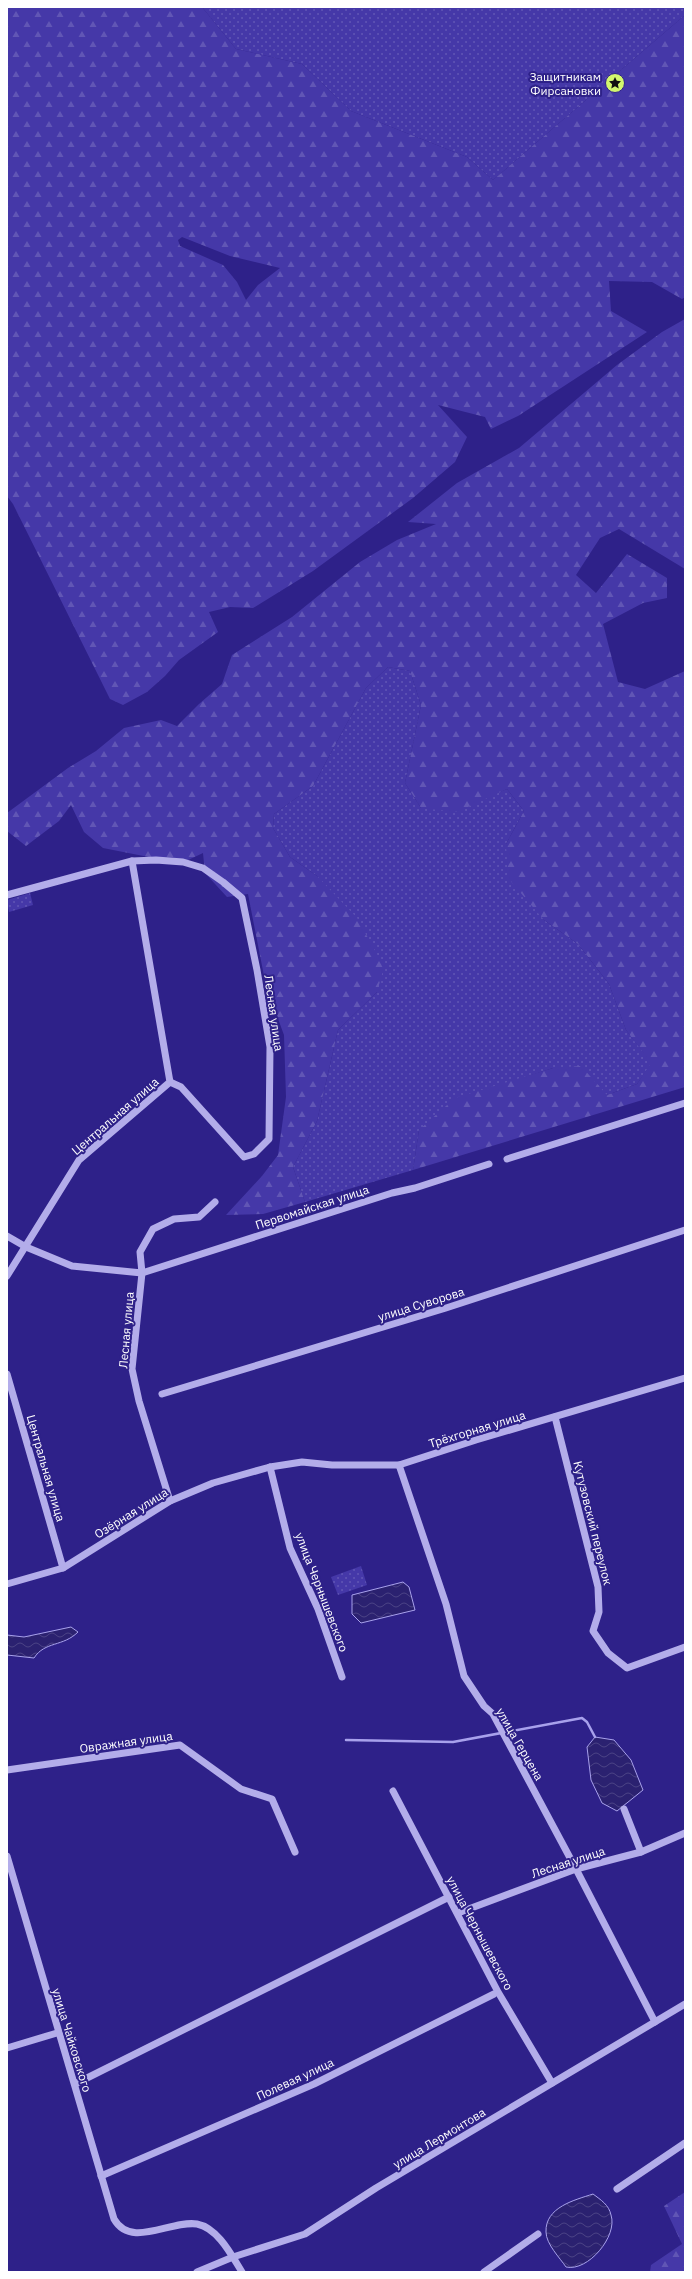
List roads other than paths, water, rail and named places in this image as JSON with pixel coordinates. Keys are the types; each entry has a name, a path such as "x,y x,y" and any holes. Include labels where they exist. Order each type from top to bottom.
{"street":[{"path":"7,895 132,861"},
{"name":"Центральная улица","path":"7,1276 79,1160 170,1082 132,861"},
{"name":"Лесная улица","path":"132,861 182,862 203,868 242,898 257,970 270,1047 269,1139 254,1154 244,1157 181,1087 170,1082"},
{"path":"507,1159 685,1103"},
{"name":"Первомайская улица","path":"142,1273 392,1192 415,1188 489,1164"},
{"name":"Лесная улица","path":"170,1501 139,1401 132,1369 142,1273 140,1252 153,1229 174,1219 198,1217 215,1202"},
{"name":"улица Суворова","path":"162,1394 446,1308 685,1230"},
{"path":"7,1236 26,1247 72,1266 142,1273"},
{"name":"Центральная улица","path":"7,1374 63,1568"},
{"name":"Трёхгорная улица","path":"270,1467 302,1462 332,1466 399,1465 476,1440 685,1378"},
{"name":"Кутузовский переулок","path":"555,1417 598,1587 599,1612 593,1631 608,1653 627,1668 685,1647"},
{"name":"улица Герцена","path":"399,1465 446,1604 464,1676 484,1706 493,1714 576,1869 655,2022"},
{"name":"Озёрная улица","path":"7,1584 63,1568 170,1501 213,1483 270,1467"},
{"name":"улица Чернышевского","path":"270,1467 290,1548 318,1609 342,1677"},
{"name":"Овражная улица","path":"7,1770 180,1745 241,1789 272,1799 295,1852"},
{"name":"улица Чернышевского","path":"393,1790 498,1992 552,2083"},
{"path":"624,1809 641,1852"},
{"name":"Лесная улица","path":"458,1913 576,1869 641,1852 685,1833"},
{"name":"улица Чайковского","path":"7,1856 57,2033 75,2084 114,2219 120,2229 132,2234 197,2224 210,2231 221,2241 233,2257"},
{"path":"75,2084 449,1897"},
{"name":"Полевая улица","path":"101,2176 314,2084 494,1994"},
{"name":"улица Лермонтова","path":"197,2272 233,2257 306,2234 376,2188 685,2004"},
{"path":"7,2048 57,2033"},
{"path":"617,2189 685,2143"},
{"path":"484,2272 538,2234"},
{"path":"233,2257 242,2272"}],"water":[{"path":"403,1582 409,1587 415,1610 361,1623 352,1614 352,1595"},
{"path":"71,1627 78,1632 66,1640 43,1649 34,1658 7,1655 7,1635 24,1637"},
{"path":"595,1737 614,1740 631,1760 643,1790 617,1811 602,1803 591,1780 587,1747"},
{"path":"593,2194 604,2203 610,2211 612,2223 610,2233 606,2242 592,2258 575,2267 566,2267 548,2241 546,2232 547,2223 550,2216 562,2206"}],"waterway":[{"path":"346,1740 453,1742 582,1718 587,1722 595,1737"}],"place":[{"name":"Защитникам Фирсановки","path":"615,83"}]}
